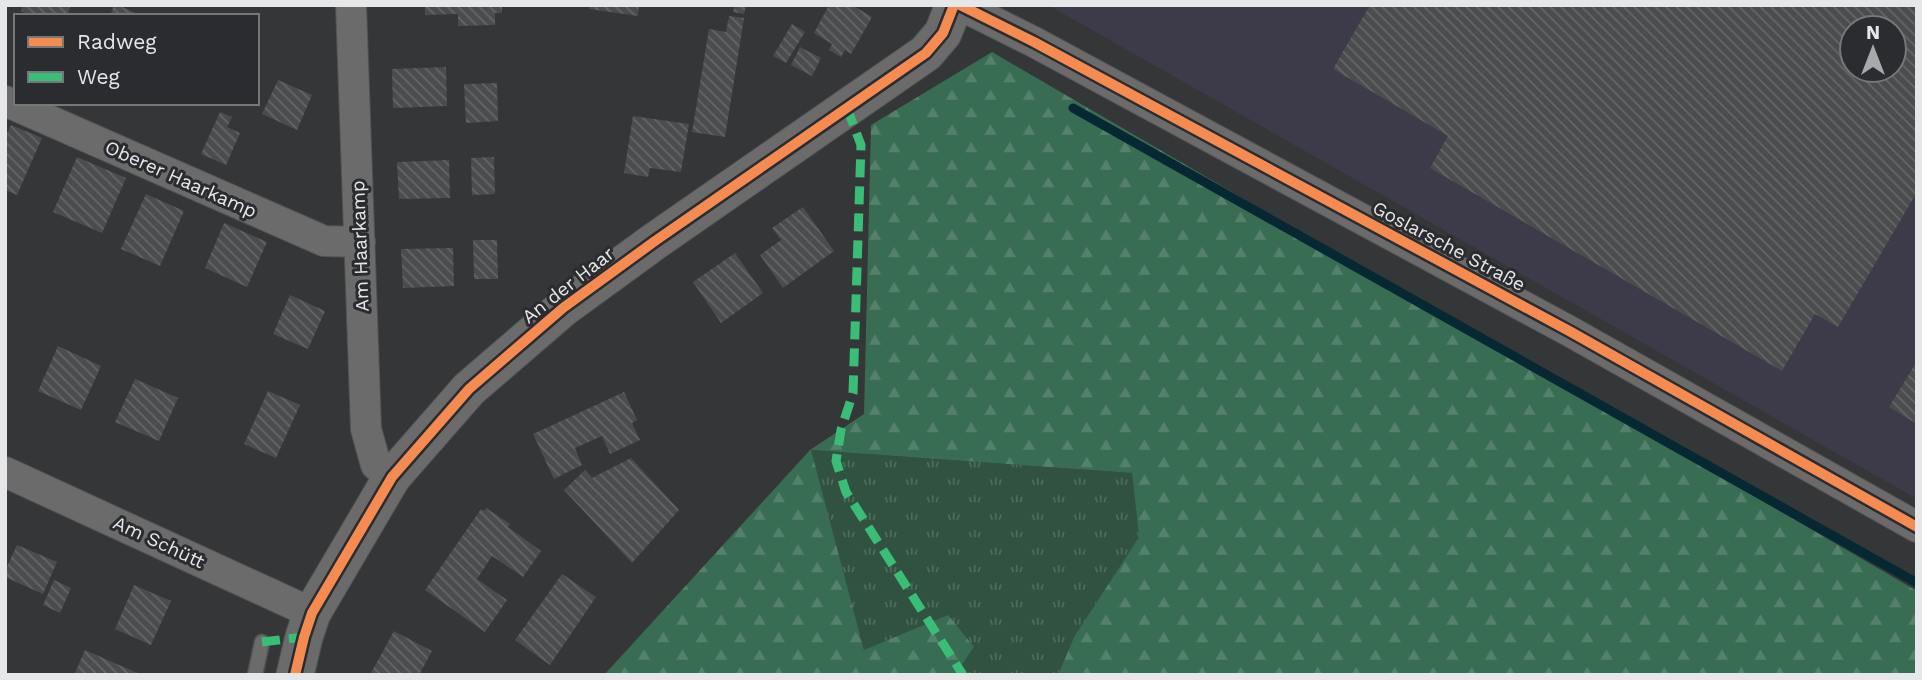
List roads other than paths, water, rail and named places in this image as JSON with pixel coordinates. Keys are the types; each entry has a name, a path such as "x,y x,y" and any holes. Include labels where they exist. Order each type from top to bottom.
{"street":[{"name":"Am Haarkamp","path":"351,5 366,429 376,465 392,477"},
{"name":"An der Haar","path":"295,675 312,613 392,477 469,389 563,308 926,53 943,33 954,5"},
{"name":"Goslarsche Straße","path":"960,5 1034,42 1572,332 1917,527"},
{"name":"Oberer Haarkamp","path":"14,105 324,241 360,242"},
{"name":"Am Schütt","path":"5,472 312,613"}],"lane":[{"path":"255,675 262,642"}],"waterway":[{"path":"1073,108 1917,583"}]}
